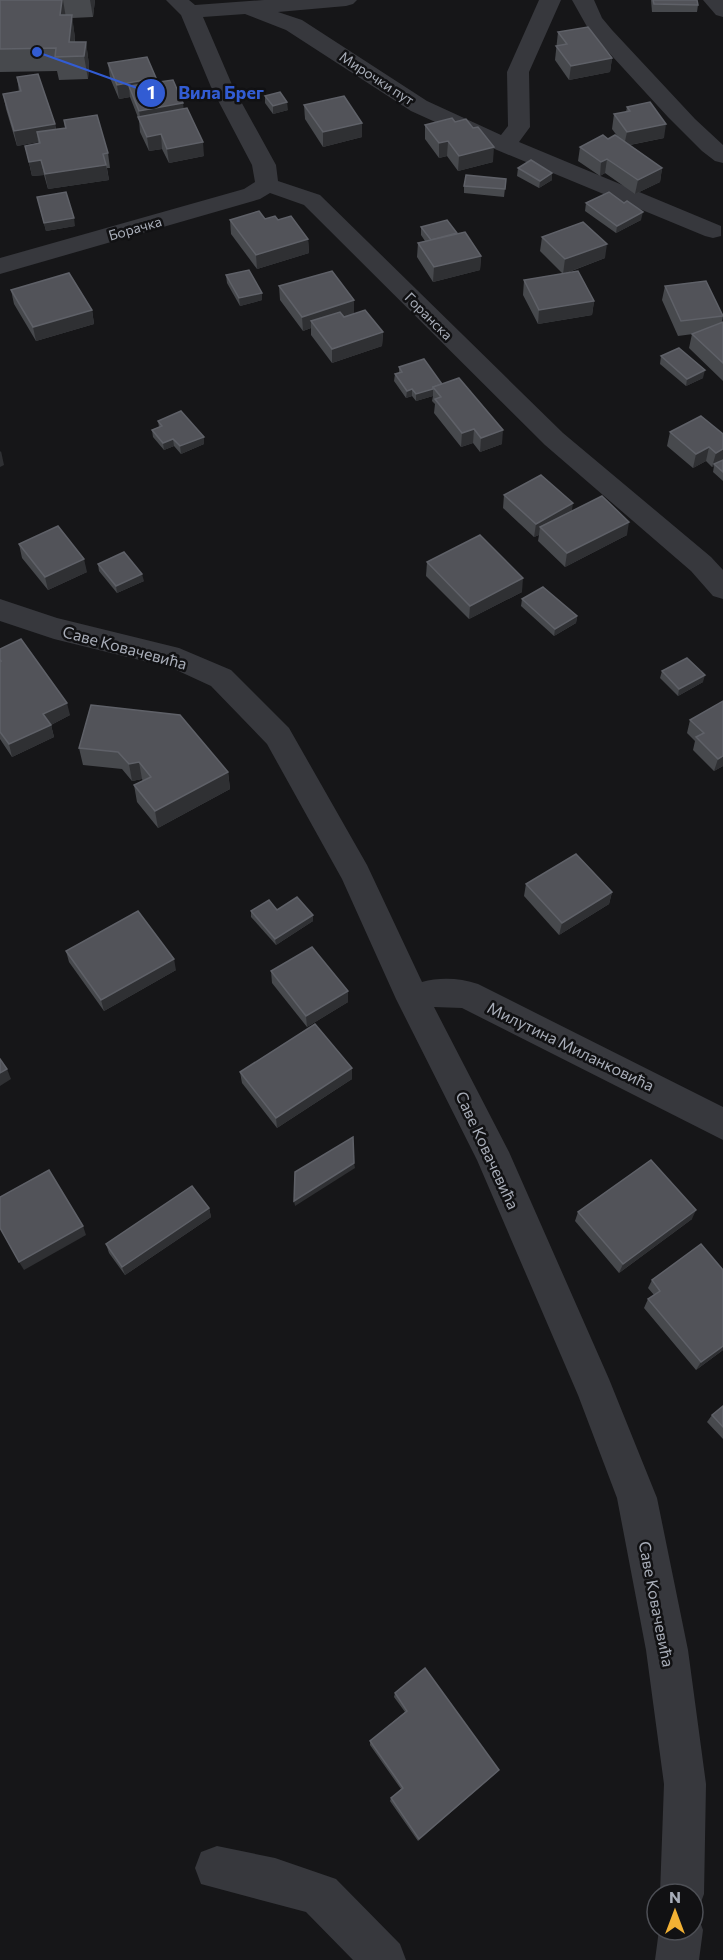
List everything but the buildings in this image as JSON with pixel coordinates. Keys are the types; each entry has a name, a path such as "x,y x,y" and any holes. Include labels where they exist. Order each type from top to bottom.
{"street":[{"path":"267,185 264,165 222,87 184,6 251,9 346,0"},
{"path":"583,0 597,30 633,64 662,101 699,139 723,156"},
{"path":"714,0 723,11"},
{"name":"Мирочки пут","path":"251,9 294,25 419,106 505,145 714,231"},
{"path":"505,145 519,127 518,72 546,9"},
{"name":"Борачка","path":"0,266 231,201 252,194 267,185"},
{"name":"Горанска","path":"267,185 292,191 312,201 554,439 701,564 723,589"},
{"name":"Саве Ковачевића","path":"0,610 25,619 179,659 221,678 255,710 278,736 356,874 413,999 492,1152 596,1392 637,1498 668,1650 685,1784 682,1882"},
{"name":"Милутина Миланковића","path":"413,999 434,993 466,994 723,1124"},
{"path":"217,1868 275,1880 320,1895 384,1960"},
{"path":"677,1960 679,1942"}],"place":[{"name":"Вила Брег","path":"37,52"}]}
